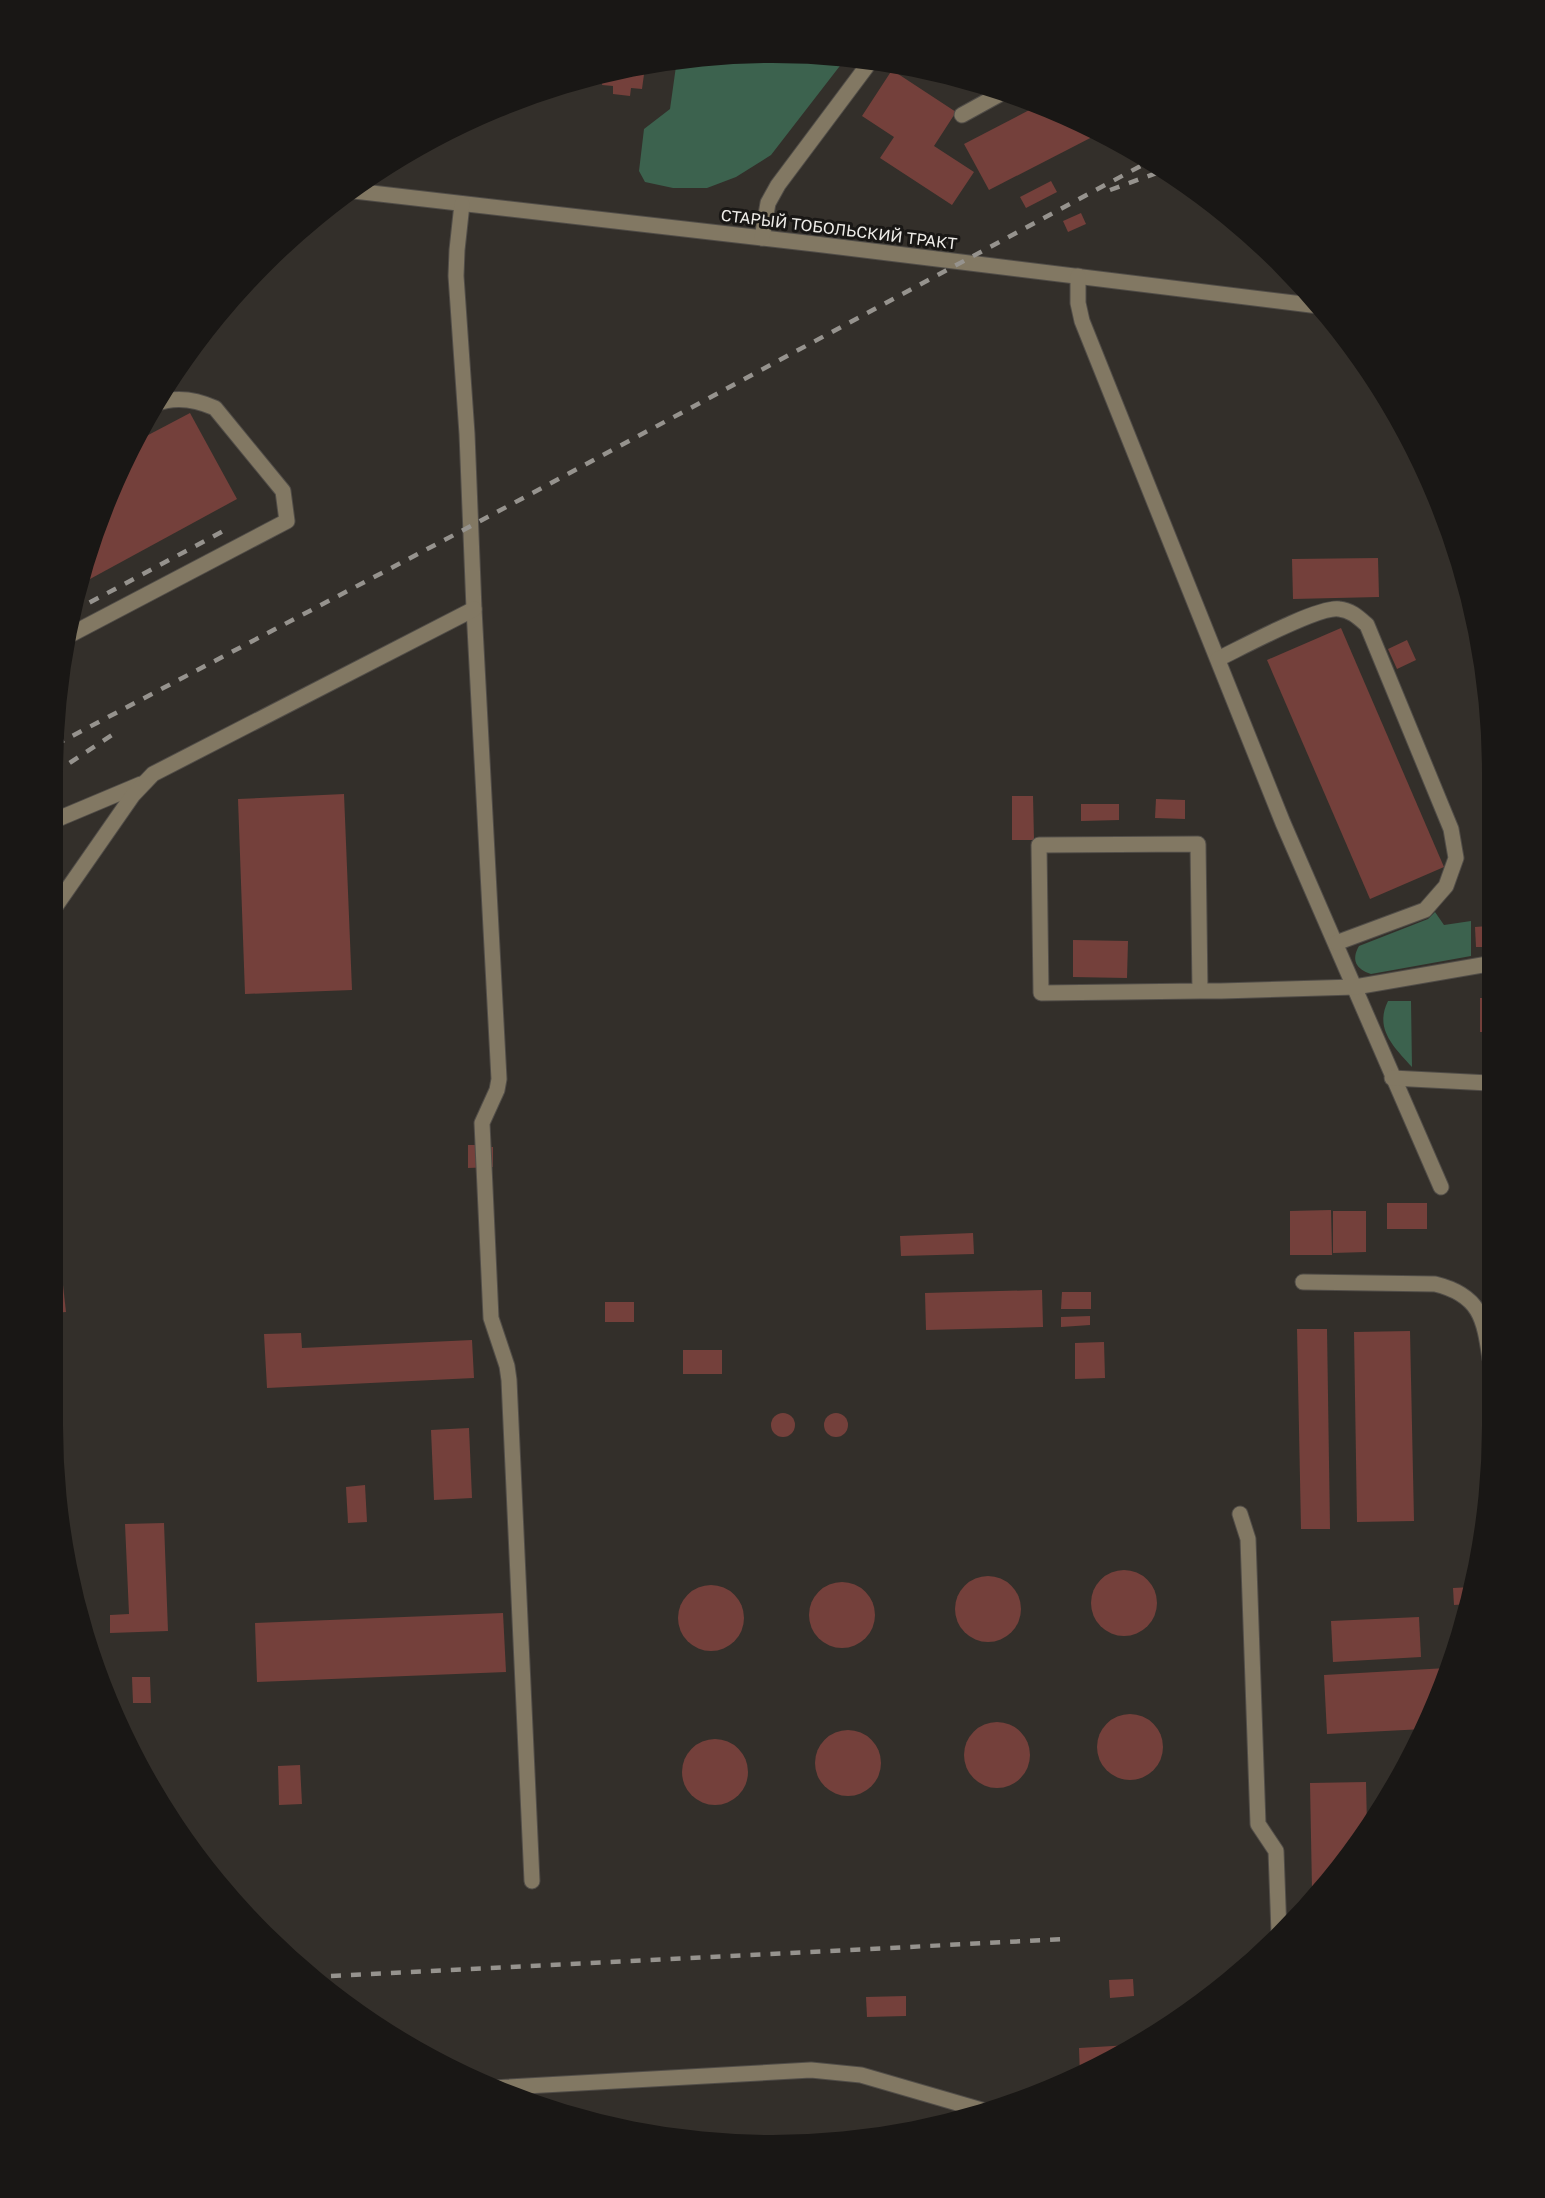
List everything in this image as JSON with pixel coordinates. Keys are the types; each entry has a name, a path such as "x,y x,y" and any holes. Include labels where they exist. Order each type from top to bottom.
{"street":[{"path":"762,238 768,203 778,185 865,69"},
{"path":"962,115 992,98"},
{"name":"СТАРЫЙ ТОБОЛЬСКИЙ ТРАКТ","path":"365,192 1305,304"},
{"path":"462,204 456,276 467,434 499,1079 497,1090 482,1123 491,1318 507,1366 509,1380 532,1881"},
{"path":"1078,276 1077,303 1082,321 1283,823 1441,1187"},
{"path":"78,631 287,521 283,490 215,408 200,401 170,399"},
{"path":"1218,659 1314,614 1338,608 1355,614 1367,625 1451,829 1456,858 1446,886 1425,910 1336,943"},
{"path":"63,816 141,784 167,765 474,609"},
{"path":"63,894 141,784"},
{"path":"1200,991 1198,844 1039,845 1041,993 1200,991 1354,987 1482,965"},
{"path":"1392,1078 1482,1083"},
{"path":"1302,1282 1435,1284 1462,1294 1482,1306"},
{"path":"1240,1514 1248,1539 1258,1824 1276,1851 1279,1922"},
{"path":"516,2087 811,2070 861,2075 970,2107"}],"green space":[{"path":"772,63 839,67 771,155 736,177 707,188 673,188 645,182 639,171 644,129 670,109 675,70"},
{"path":"1435,912 1444,925 1471,921 1471,956 1371,974 1356,963 1355,956 1359,946 1428,919"},
{"path":"1388,1001 1411,1001 1412,1067 1393,1045 1385,1029 1383,1020"}],"building":[{"path":"890,73 900,75 956,112 934,146 974,172 952,205 880,158 894,137 862,116"},
{"path":"644,75 642,89 631,88 630,96 613,94 613,86 602,85"},
{"path":"1028,111 1090,138 989,190 964,144"},
{"path":"1051,181 1057,192 1026,208 1020,197"},
{"path":"1081,213 1086,224 1068,232 1063,221"},
{"path":"190,413 237,499 90,579 117,501 149,435"},
{"path":"1378,558 1379,597 1293,599 1292,559"},
{"path":"1341,628 1444,867 1370,899 1267,660"},
{"path":"1407,640 1416,660 1397,669 1388,649"},
{"path":"344,794 352,990 245,994 238,799"},
{"path":"1012,796 1033,796 1034,840 1012,840"},
{"path":"1156,799 1185,800 1185,819 1155,818"},
{"path":"1081,804 1119,804 1119,820 1081,821"},
{"path":"1482,926 1482,947 1476,947 1475,927"},
{"path":"1073,940 1128,941 1127,978 1073,977"},
{"path":"1480,998 1482,998 1482,1032 1480,1032"},
{"path":"468,1145 493,1147 493,1167 468,1168"},
{"path":"1387,1203 1427,1203 1427,1229 1387,1229"},
{"path":"1331,1210 1332,1255 1290,1255 1290,1211"},
{"path":"1333,1211 1366,1211 1366,1252 1333,1253"},
{"path":"973,1233 974,1254 901,1256 900,1236"},
{"path":"63,1285 66,1312 63,1312"},
{"path":"1042,1290 1043,1327 926,1330 925,1293"},
{"path":"1062,1292 1091,1292 1091,1309 1061,1309"},
{"path":"605,1302 634,1302 634,1322 605,1322"},
{"path":"1090,1316 1090,1325 1061,1327 1061,1317"},
{"path":"1297,1329 1327,1329 1330,1529 1301,1529"},
{"path":"1410,1331 1414,1521 1357,1522 1354,1332"},
{"path":"301,1333 302,1348 472,1340 474,1378 267,1388 264,1334"},
{"path":"1104,1342 1105,1378 1075,1379 1075,1343"},
{"path":"683,1350 722,1350 722,1374 683,1374"},
{"path":"783,1413 792,1416 795,1425 792,1434 783,1437 774,1434 771,1425 774,1416"},
{"path":"836,1413 845,1416 848,1425 845,1434 836,1437 827,1434 824,1425 827,1416"},
{"path":"469,1428 472,1498 434,1500 431,1430"},
{"path":"365,1485 367,1522 348,1523 346,1487"},
{"path":"164,1523 168,1631 110,1633 110,1615 129,1614 125,1524"},
{"path":"1124,1570 1136,1573 1147,1580 1154,1591 1157,1603 1154,1615 1147,1626 1136,1633 1124,1636 1112,1633 1101,1626 1094,1615 1091,1603 1094,1591 1101,1580 1112,1573"},
{"path":"988,1576 1000,1579 1011,1586 1018,1597 1021,1609 1018,1621 1011,1632 1000,1639 988,1642 976,1639 965,1632 958,1621 955,1609 958,1597 965,1586 976,1579"},
{"path":"842,1582 854,1585 865,1592 872,1603 875,1615 872,1627 865,1638 854,1645 842,1648 830,1645 819,1638 812,1627 809,1615 812,1603 819,1592 830,1585"},
{"path":"711,1585 723,1588 734,1595 741,1606 744,1618 741,1630 734,1641 723,1648 711,1651 699,1648 688,1641 681,1630 678,1618 681,1606 688,1595 699,1588"},
{"path":"1463,1587 1459,1605 1454,1605 1453,1588"},
{"path":"503,1613 506,1672 257,1682 255,1623"},
{"path":"1419,1617 1421,1657 1333,1662 1331,1621"},
{"path":"1439,1668 1413,1730 1327,1734 1324,1675"},
{"path":"132,1677 150,1677 151,1703 133,1703"},
{"path":"1130,1714 1142,1717 1153,1724 1160,1735 1163,1747 1160,1759 1153,1770 1142,1777 1130,1780 1118,1777 1107,1770 1100,1759 1097,1747 1100,1735 1107,1724 1118,1717"},
{"path":"997,1722 1009,1725 1020,1732 1027,1743 1030,1755 1027,1767 1020,1778 1009,1785 997,1788 985,1785 974,1778 967,1767 964,1755 967,1743 974,1732 985,1725"},
{"path":"848,1730 860,1733 871,1740 878,1751 881,1763 878,1775 871,1786 860,1793 848,1796 836,1793 825,1786 818,1775 815,1763 818,1751 825,1740 836,1733"},
{"path":"715,1739 727,1742 738,1749 745,1760 748,1772 745,1784 738,1795 727,1802 715,1805 703,1802 692,1795 685,1784 682,1772 685,1760 692,1749 703,1742"},
{"path":"300,1765 302,1804 279,1805 278,1766"},
{"path":"1366,1782 1367,1813 1312,1886 1310,1783"},
{"path":"1133,1979 1134,1996 1110,1998 1109,1980"},
{"path":"906,1996 906,2016 867,2017 866,1997"},
{"path":"1116,2046 1080,2065 1079,2048"}],"railway":[{"path":"64,740 471,526 1140,166"},
{"path":"1110,190 1153,174"},
{"path":"83,606 229,528"},
{"path":"63,767 112,735"},
{"path":"326,1976 1067,1939"}]}
